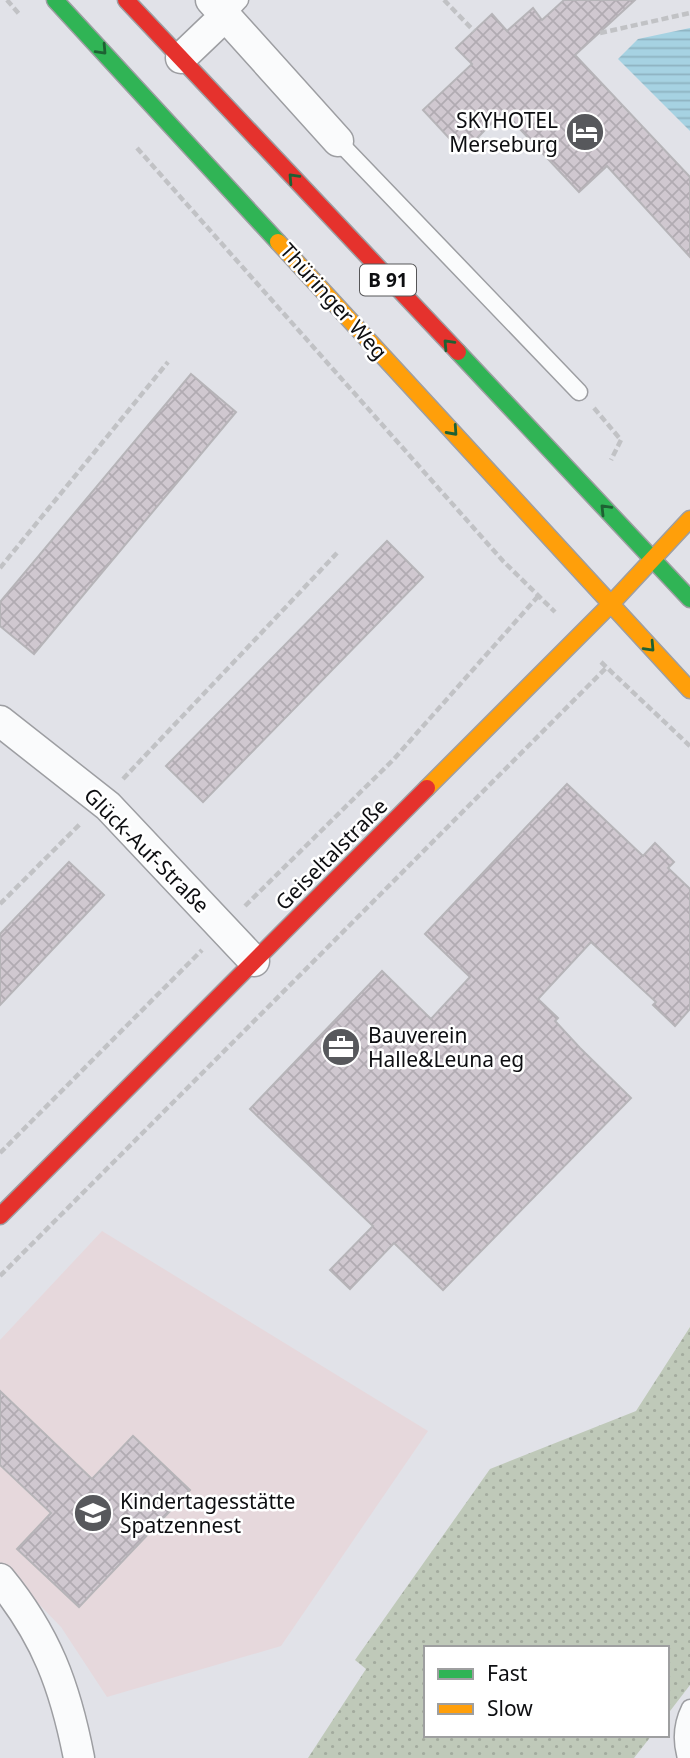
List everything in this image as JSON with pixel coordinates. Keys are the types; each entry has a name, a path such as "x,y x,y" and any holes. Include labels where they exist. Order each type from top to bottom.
{"main road":[{"name":"Thüringer Weg","path":"55,0 610,605"},
{"name":"B 91","path":"126,0 690,599"},
{"name":"Geiseltalstraße","path":"0,1216 578,638 690,519"},
{"name":"B 91","path":"610,605 690,690"}],"street":[{"path":"181,58 225,5 338,141"},
{"name":"Glück-Auf-Straße","path":"0,721 102,801 225,927 254,961"},
{"path":"0,1579 30,1615 62,1685 79,1758"}],"lane":[{"path":"338,141 579,392"},
{"path":"686,1758 683,1748 684,1720 690,1708"}],"path":[{"path":"7,0 26,22"},
{"path":"444,0 474,31"},
{"path":"600,33 690,13"},
{"path":"131,142 503,561 540,594 606,668 690,746"},
{"path":"0,568 168,362"},
{"path":"579,392 621,440 610,461"},
{"path":"0,904 102,801 337,553"},
{"path":"0,1153 393,760 540,594"},
{"path":"0,1276 606,668"}],"shaded area":[{"path":"102,1231 428,1431 281,1646 107,1697 61,1627 0,1564 0,1340"}],"green space":[{"path":"690,1327 690,1685 669,1712 669,1646 424,1646 424,1737 650,1737 634,1758 308,1758 366,1669 355,1660 490,1469 636,1411"}],"water":[{"path":"690,28 690,131 618,59 638,39"}],"building":[{"name":"SKYHOTEL Merseburg","path":"564,0 635,0 575,55 690,177 690,257 607,166 579,192 503,111 463,153 423,110 472,64 456,48 492,14 507,31 533,8 542,20"},
{"path":"191,374 236,412 34,654 0,626 0,602"},
{"path":"387,541 423,577 203,802 166,766"},
{"path":"567,784 643,856 655,843 674,862 668,868 690,889 690,1009 675,1026 653,1005 656,1002 591,942 538,999 558,1018 555,1021 580,1048 631,1098 443,1290 394,1243 350,1289 330,1270 373,1226 250,1109 382,971 431,1019 470,977 425,934"},
{"path":"69,862 104,895 0,1005 0,934"},
{"path":"0,1391 92,1479 133,1436 190,1490 79,1607 17,1549 51,1513 0,1465"}],"traffic: fast":[{"path":"55,0 278,242"},
{"path":"458,352 690,599"}],"traffic: slow":[{"path":"278,242 690,690"},
{"path":"427,788 610,605 690,519"}],"traffic: jam":[{"path":"126,0 458,352"},
{"path":"0,1216 427,788"}],"place":[{"name":"SKYHOTEL Merseburg","path":"585,132"},
{"name":"Bauverein Halle&Leuna eg","path":"341,1047"},
{"name":"Kindertagesstätte Spatzennest","path":"93,1513"}]}
